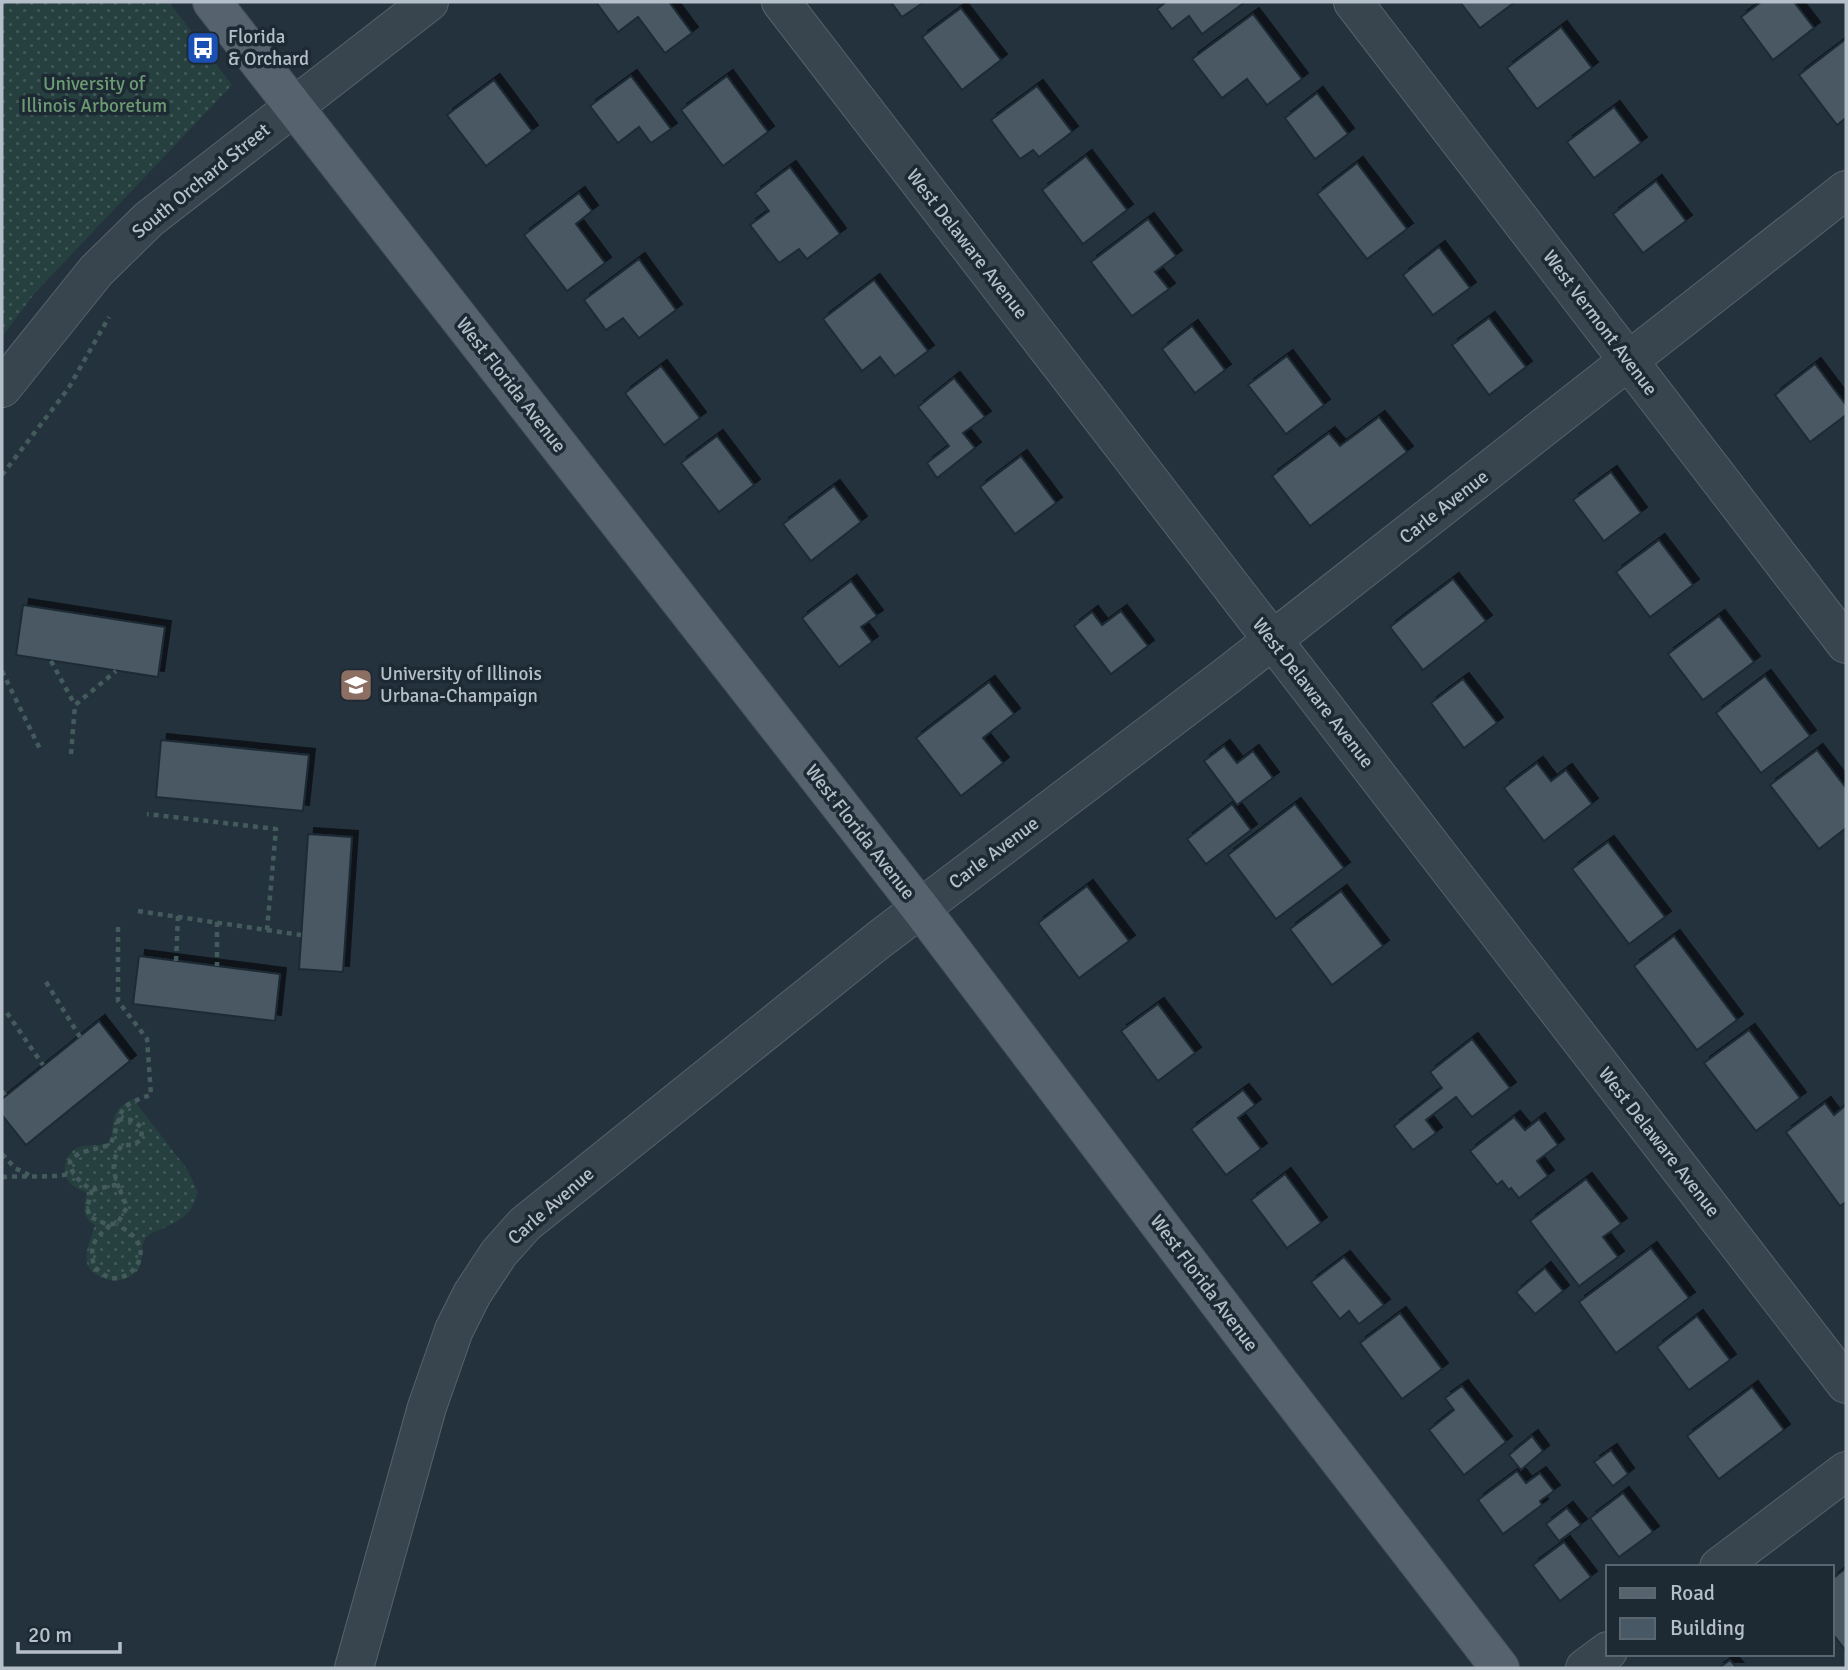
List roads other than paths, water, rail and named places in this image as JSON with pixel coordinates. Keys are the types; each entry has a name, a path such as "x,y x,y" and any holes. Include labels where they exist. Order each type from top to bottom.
{"main road":[{"name":"West Florida Avenue","path":"212,2 920,909 1500,1668"}],"street":[{"name":"South Orchard Street","path":"2,388 96,271 149,219 429,2"},
{"name":"West Delaware Avenue","path":"781,2 1846,1384"},
{"name":"West Vermont Avenue","path":"1353,2 1846,644"},
{"name":"Carle Avenue","path":"354,1668 427,1407 454,1330 472,1294 499,1253 525,1224 880,939 1272,641 1846,190"},
{"path":"1722,1565 1846,1471"},
{"path":"1585,1668 1606,1652"}],"place":[{"name":"Florida & Orchard","path":"203,48"},
{"name":"University of Illinois Urbana-Champaign","path":"356,685"}],"park label":[{"name":"University of Illinois Arboretum","path":"94,95"}]}
